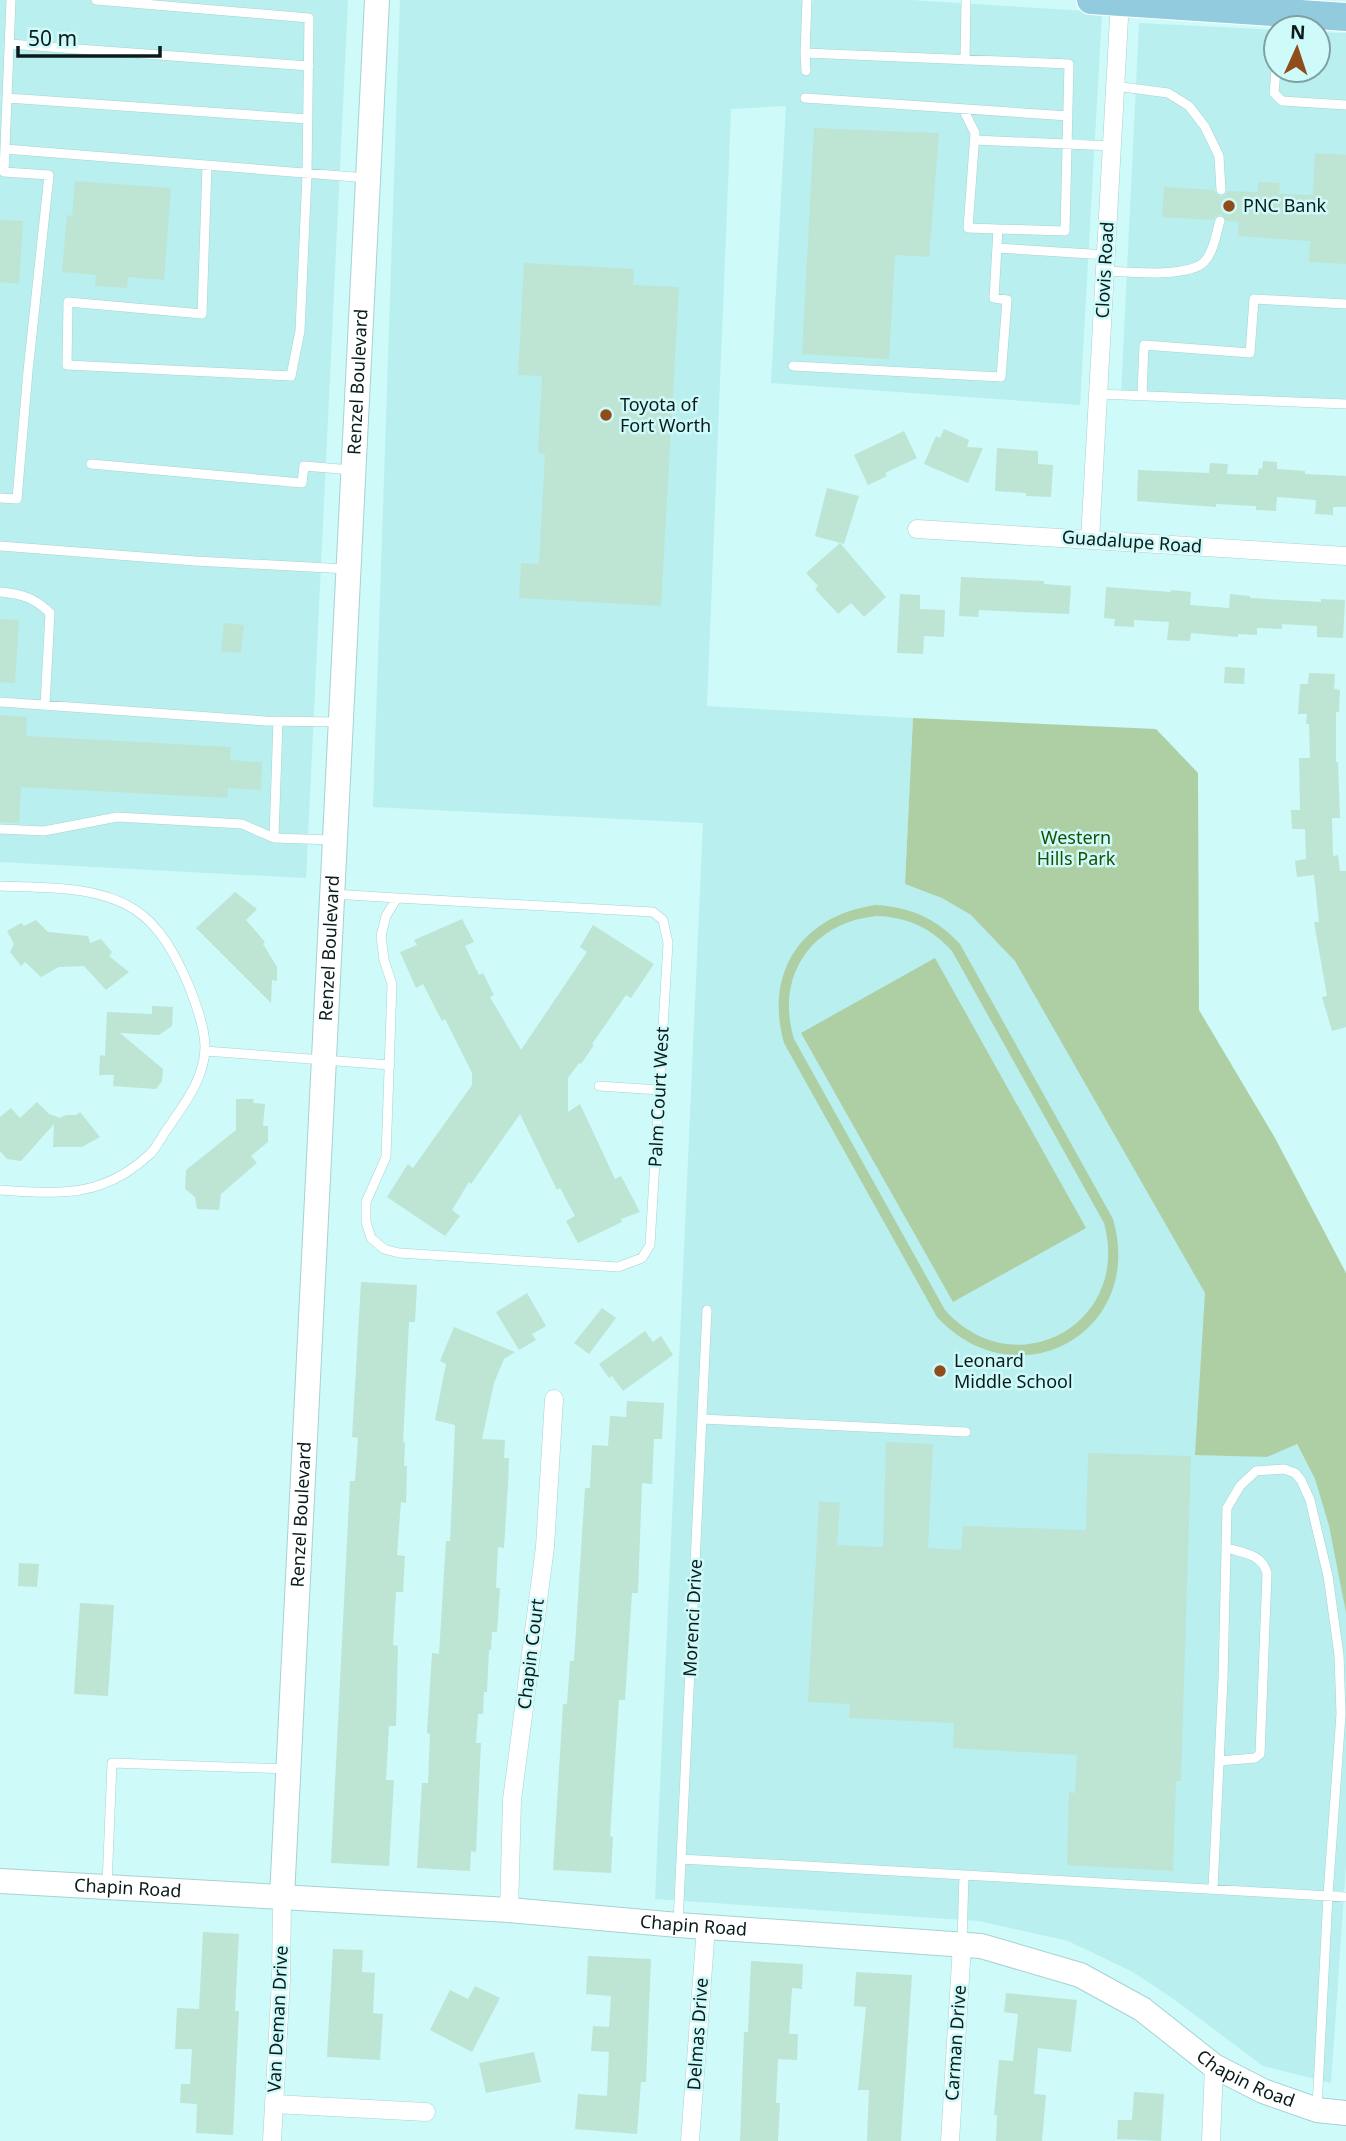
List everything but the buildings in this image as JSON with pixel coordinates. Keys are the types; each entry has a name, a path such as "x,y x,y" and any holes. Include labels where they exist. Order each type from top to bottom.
{"main road":[{"path":"1091,0 1280,17 1346,17"}],"street":[{"name":"Renzel Boulevard","path":"282,1897 377,0"},
{"name":"Clovis Road","path":"1090,540 1120,1"},
{"name":"Guadalupe Road","path":"917,528 1346,556"},
{"name":"Chapin Court","path":"509,1910 512,1800 545,1546 554,1399"},
{"name":"Chapin Road","path":"0,1881 509,1910 678,1925 981,1946 1080,1975 1142,2009 1214,2066 1264,2091 1317,2110 1346,2113"},
{"name":"Van Deman Drive","path":"272,2141 282,1897"},
{"name":"Delmas Drive","path":"690,2141 706,1927"},
{"name":"Carman Drive","path":"950,2141 962,1945"},
{"path":"1211,2141 1214,2066"},
{"path":"274,2104 426,2112"}],"lane":[{"path":"0,498 17,499 48,175 4,172 6,47 11,0"},
{"path":"96,0 309,18 307,174 300,331 291,376 67,365 68,302 202,314 207,166"},
{"path":"806,71 807,0"},
{"path":"965,60 966,0"},
{"path":"6,47 309,66"},
{"path":"805,53 1069,64 1065,231 968,228 975,133 963,109"},
{"path":"1275,84 1274,93 1282,101 1346,105"},
{"path":"1115,86 1168,93 1189,106 1205,127 1219,156 1221,190"},
{"path":"7,98 308,119"},
{"path":"805,98 1068,116"},
{"path":"975,140 1112,146"},
{"path":"5,149 368,178"},
{"path":"997,248 1174,272 1194,268 1204,262 1211,250 1220,221"},
{"path":"793,366 1001,377 1007,300 994,298 999,229"},
{"path":"1142,396 1144,345 1250,353 1254,299 1346,304"},
{"path":"1098,394 1346,404"},
{"path":"91,464 302,483 304,466 354,471"},
{"path":"0,546 195,561 349,569"},
{"path":"0,592 20,594 38,601 50,613 45,705"},
{"path":"0,702 278,721 341,722"},
{"path":"274,838 278,721"},
{"path":"0,829 44,831 117,817 242,824 274,838 335,840"},
{"path":"0,886 90,891 137,911 160,934 177,958 196,1005 205,1051 201,1072 188,1098 151,1153 116,1177 99,1185 79,1189 43,1193 0,1190"},
{"path":"332,894 397,898"},
{"name":"Palm Court West","path":"397,898 653,912 663,920 668,943 650,1245 642,1258 618,1267 400,1253 384,1249 371,1238 366,1222 366,1202 386,1157 390,1065 392,984 384,960 381,936 386,916 397,898"},
{"path":"205,1051 390,1065"},
{"path":"599,1086 659,1090"},
{"name":"Morenci Drive","path":"678,1925 707,1310"},
{"path":"702,1419 966,1432"},
{"path":"1213,1889 1223,1679 1227,1508 1240,1486 1256,1471 1284,1469 1301,1480 1310,1500 1328,1576 1339,1655 1341,1714 1317,2110"},
{"path":"1219,1761 1255,1758 1260,1754 1261,1741 1267,1573 1265,1565 1258,1557 1227,1548"},
{"path":"107,1887 112,1763 289,1769"},
{"path":"681,1858 1346,1897"},
{"path":"962,1945 964,1875"}],"shaded area":[{"path":"0,0 348,0 306,878 0,862"},
{"name":"Leonard Middle School","path":"400,0 910,0 1102,12 1080,405 771,383 786,106 731,109 707,706 913,718 905,884 939,896 971,915 997,938 1021,969 1206,1293 1196,1454 1267,1457 1296,1443 1315,1479 1329,1526 1346,1613 1346,1866 1331,2083 1263,2066 1133,1972 1068,1941 979,1921 655,1899 703,823 373,807"},
{"path":"1139,23 1262,29 1262,84 1332,84 1332,32 1346,33 1346,408 1121,395"}],"green space":[{"name":"Western Hills Park","path":"913,718 1156,729 1198,773 1199,1010 1275,1138 1346,1273 1346,1613 1329,1526 1315,1479 1297,1444 1267,1457 1195,1455 1205,1293 1015,961 971,915 942,898 905,884"},
{"path":"876,905 901,908 933,921 960,944 1113,1219 1118,1259 1111,1294 1093,1323 1067,1343 1037,1354 1003,1354 969,1342 937,1317 784,1043 779,1017 780,992 785,970 795,951 810,934 828,921 850,911","holes":["876,916 918,925 936,936 952,951 1104,1223 1108,1259 1101,1290 1084,1315 1061,1334 1033,1343 1003,1344 973,1333 945,1310 794,1039 789,1016 790,994 794,974 804,956 816,941 833,929"]},
{"path":"935,958 1086,1228 953,1302 801,1033"}],"place":[{"name":"PNC Bank","path":"1229,206"},
{"name":"Toyota of Fort Worth","path":"606,415"},
{"name":"Leonard Middle School","path":"940,1371"}]}
